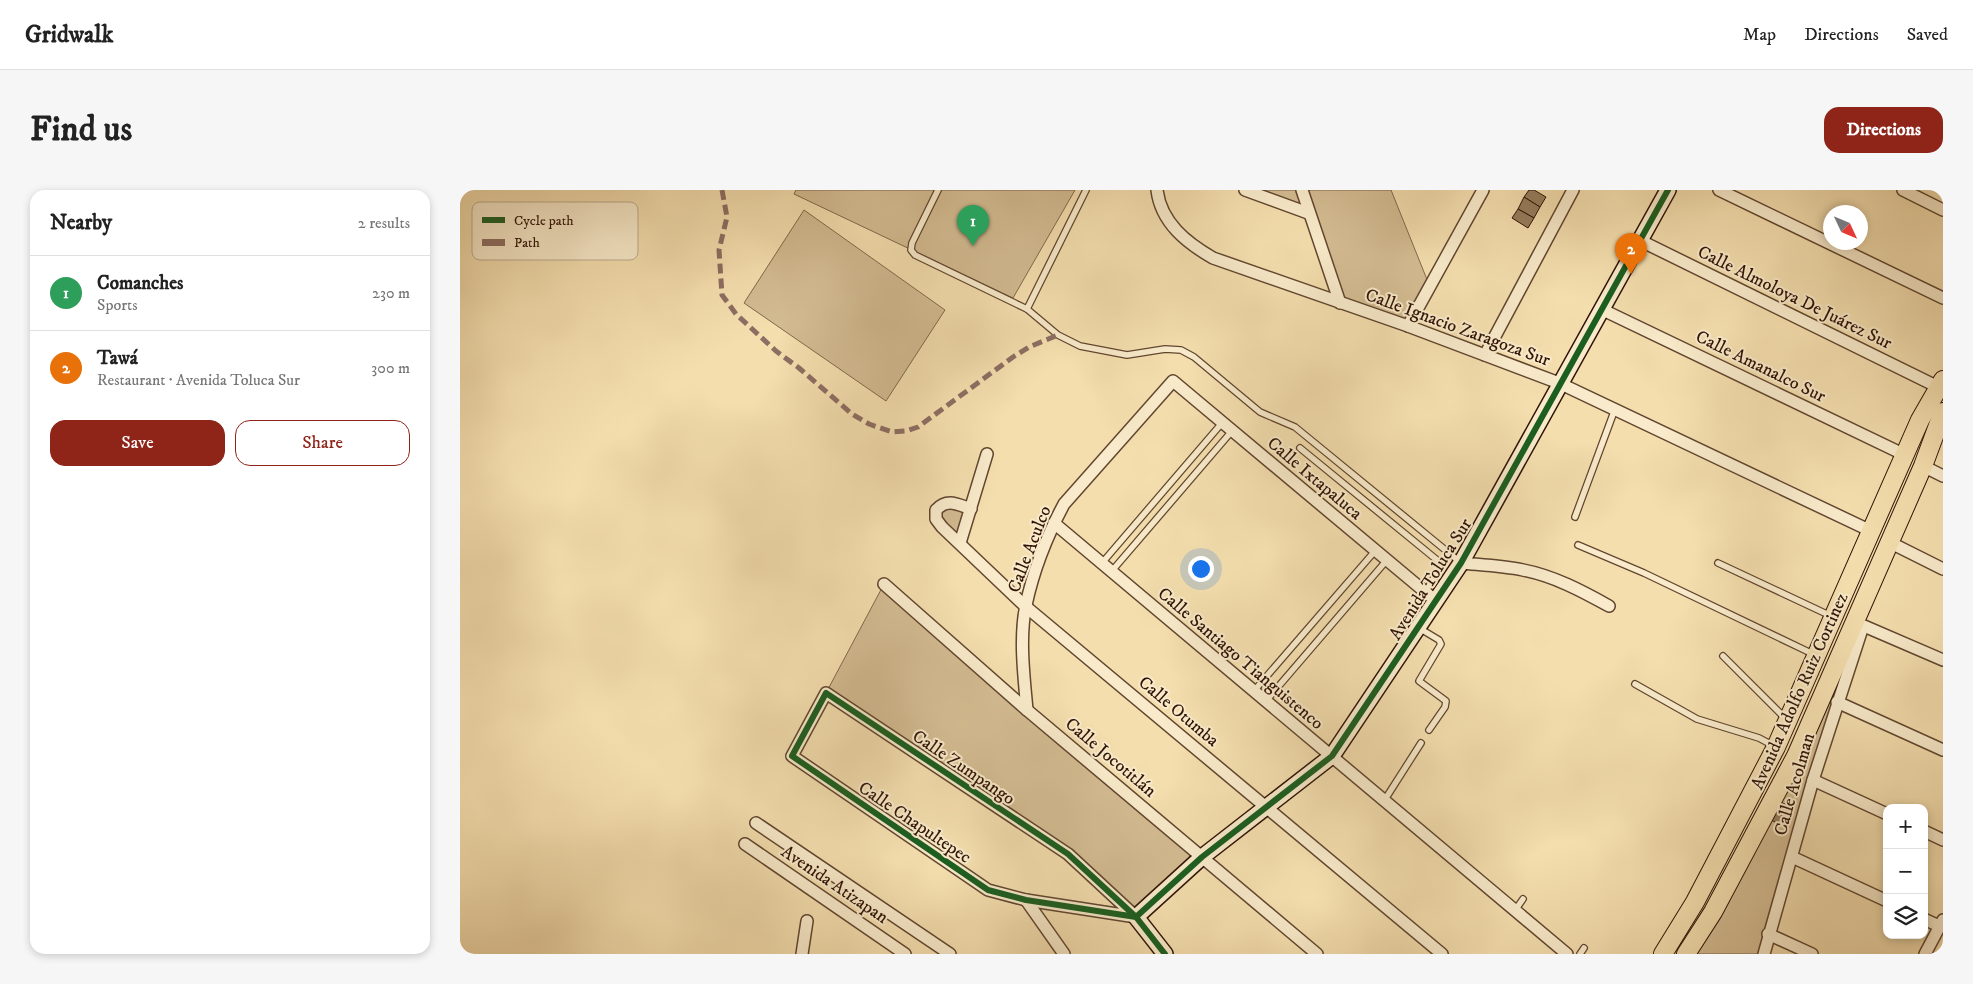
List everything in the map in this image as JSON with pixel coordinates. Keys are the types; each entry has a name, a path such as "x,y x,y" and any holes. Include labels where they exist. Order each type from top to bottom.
{"main road":[{"name":"Avenida Adolfo Ruiz Cortinez","path":"1662,954 1687,915 1754,785 1776,747 1832,617 1839,594 1871,531 1920,420 1940,380"},
{"name":"Avenida Adolfo Ruiz Cortinez","path":"1686,954 1704,927 1796,756 1858,624 1889,542 1923,466 1942,416"},
{"path":"1687,915 1704,927"}],"street":[{"name":"Calle Ignacio Zaragoza Sur","path":"1157,190 1170,224 1187,242 1214,258 1408,326 1560,383 1871,531"},
{"path":"1245,190 1308,213"},
{"path":"1302,190 1308,213 1340,303"},
{"path":"1408,326 1484,190"},
{"path":"1485,355 1573,190"},
{"name":"Avenida Toluca Sur","path":"1136,917 1202,857 1332,756 1419,628 1430,597 1461,563 1668,190"},
{"path":"1719,190 1943,298"},
{"path":"1903,190 1943,210"},
{"name":"Calle Almoloya De Juárez Sur","path":"1639,240 1940,380"},
{"name":"Calle Amanalco Sur","path":"1602,309 1905,455"},
{"name":"Calle Ixtapaluca","path":"1173,381 1430,597"},
{"name":"Calle Aculco","path":"1027,710 1023,660 1025,606 1054,523 1064,504 1173,381"},
{"path":"960,543 987,454"},
{"path":"1923,466 1943,476"},
{"name":"Calle Otumba","path":"970,509 950,502 941,504 936,510 936,519 942,527 1025,606 1442,954"},
{"name":"Calle Santiago Tianguistenco","path":"1054,523 1253,692 1384,800 1519,904 1567,954"},
{"path":"1889,542 1943,569"},
{"path":"1461,563 1524,570 1575,588 1609,606"},
{"name":"Calle Jocotitlán","path":"884,584 1027,710 1317,954"},
{"path":"1858,624 1943,660"},
{"name":"Calle Acolman","path":"1764,954 1768,934 1813,780 1838,702 1858,624"},
{"name":"Calle Zumpango","path":"792,756 826,693 1068,854 1136,917"},
{"path":"1838,702 1943,750"},
{"name":"Calle Chapultepec","path":"792,756 988,890 1026,900 1136,917"},
{"path":"1813,780 1883,812"},
{"path":"756,824 950,954"},
{"path":"1928,833 1943,840"},
{"name":"Avenida Atizapan","path":"745,844 905,954"},
{"path":"1792,856 1883,900"},
{"path":"1026,900 1064,954"},
{"path":"1136,917 1165,954"},
{"path":"1926,954 1941,923 1928,920"},
{"path":"802,954 807,921"},
{"path":"1768,934 1812,954"}],"lane":[{"path":"938,190 911,250 916,255 1028,309 1058,335 1080,346 1127,355 1165,349 1181,350 1187,353 1260,412 1295,427 1461,563"},
{"path":"1028,309 1086,190"},
{"path":"1574,517 1615,409"},
{"path":"1102,563 1222,423"},
{"path":"1111,572 1232,431"},
{"path":"1300,448 1437,560 1440,567 1430,597"},
{"path":"1578,545 1815,655"},
{"path":"1253,692 1374,551"},
{"path":"1265,702 1386,560"},
{"path":"1718,563 1832,617"},
{"path":"1419,628 1439,640 1441,644 1419,681 1446,701 1445,707 1429,730"},
{"path":"1724,656 1788,721"},
{"path":"1635,684 1697,719 1759,738 1776,747"},
{"path":"1384,800 1421,743"},
{"path":"1580,954 1584,948"}],"shaded area":[{"path":"796,190 1075,190 1013,298 794,194"},
{"path":"1245,190 1391,190 1430,287 1408,326 1340,303 1308,213"},
{"path":"804,210 945,310 886,401 744,303"},
{"path":"941,504 971,509 960,543 942,527"},
{"path":"884,584 1202,857 1136,917 1068,854 826,693"},
{"path":"1863,626 1764,954 1686,954"}],"building":[{"path":"1529,190 1534,190 1546,197 1540,207 1524,197"},
{"path":"1524,197 1540,207 1534,218 1518,209"},
{"path":"1518,209 1534,218 1528,228 1512,218"},
{"path":"1778,801 1794,808 1785,827 1769,819"}],"marked path":[{"path":"722,190 727,217 719,250 722,295 736,314 776,351 799,368 852,414 869,424 892,432 906,431 918,427 1013,357 1029,347 1058,335"}],"cycle path":[{"path":"1136,917 1202,857 1332,756 1461,563 1668,190"},
{"path":"1136,917 1026,900 988,890 792,756 826,693 1068,854 1136,917 1165,954"}],"place":[{"name":"Comanches","path":"973,246"},
{"name":"Tawá","path":"1631,274"}]}
